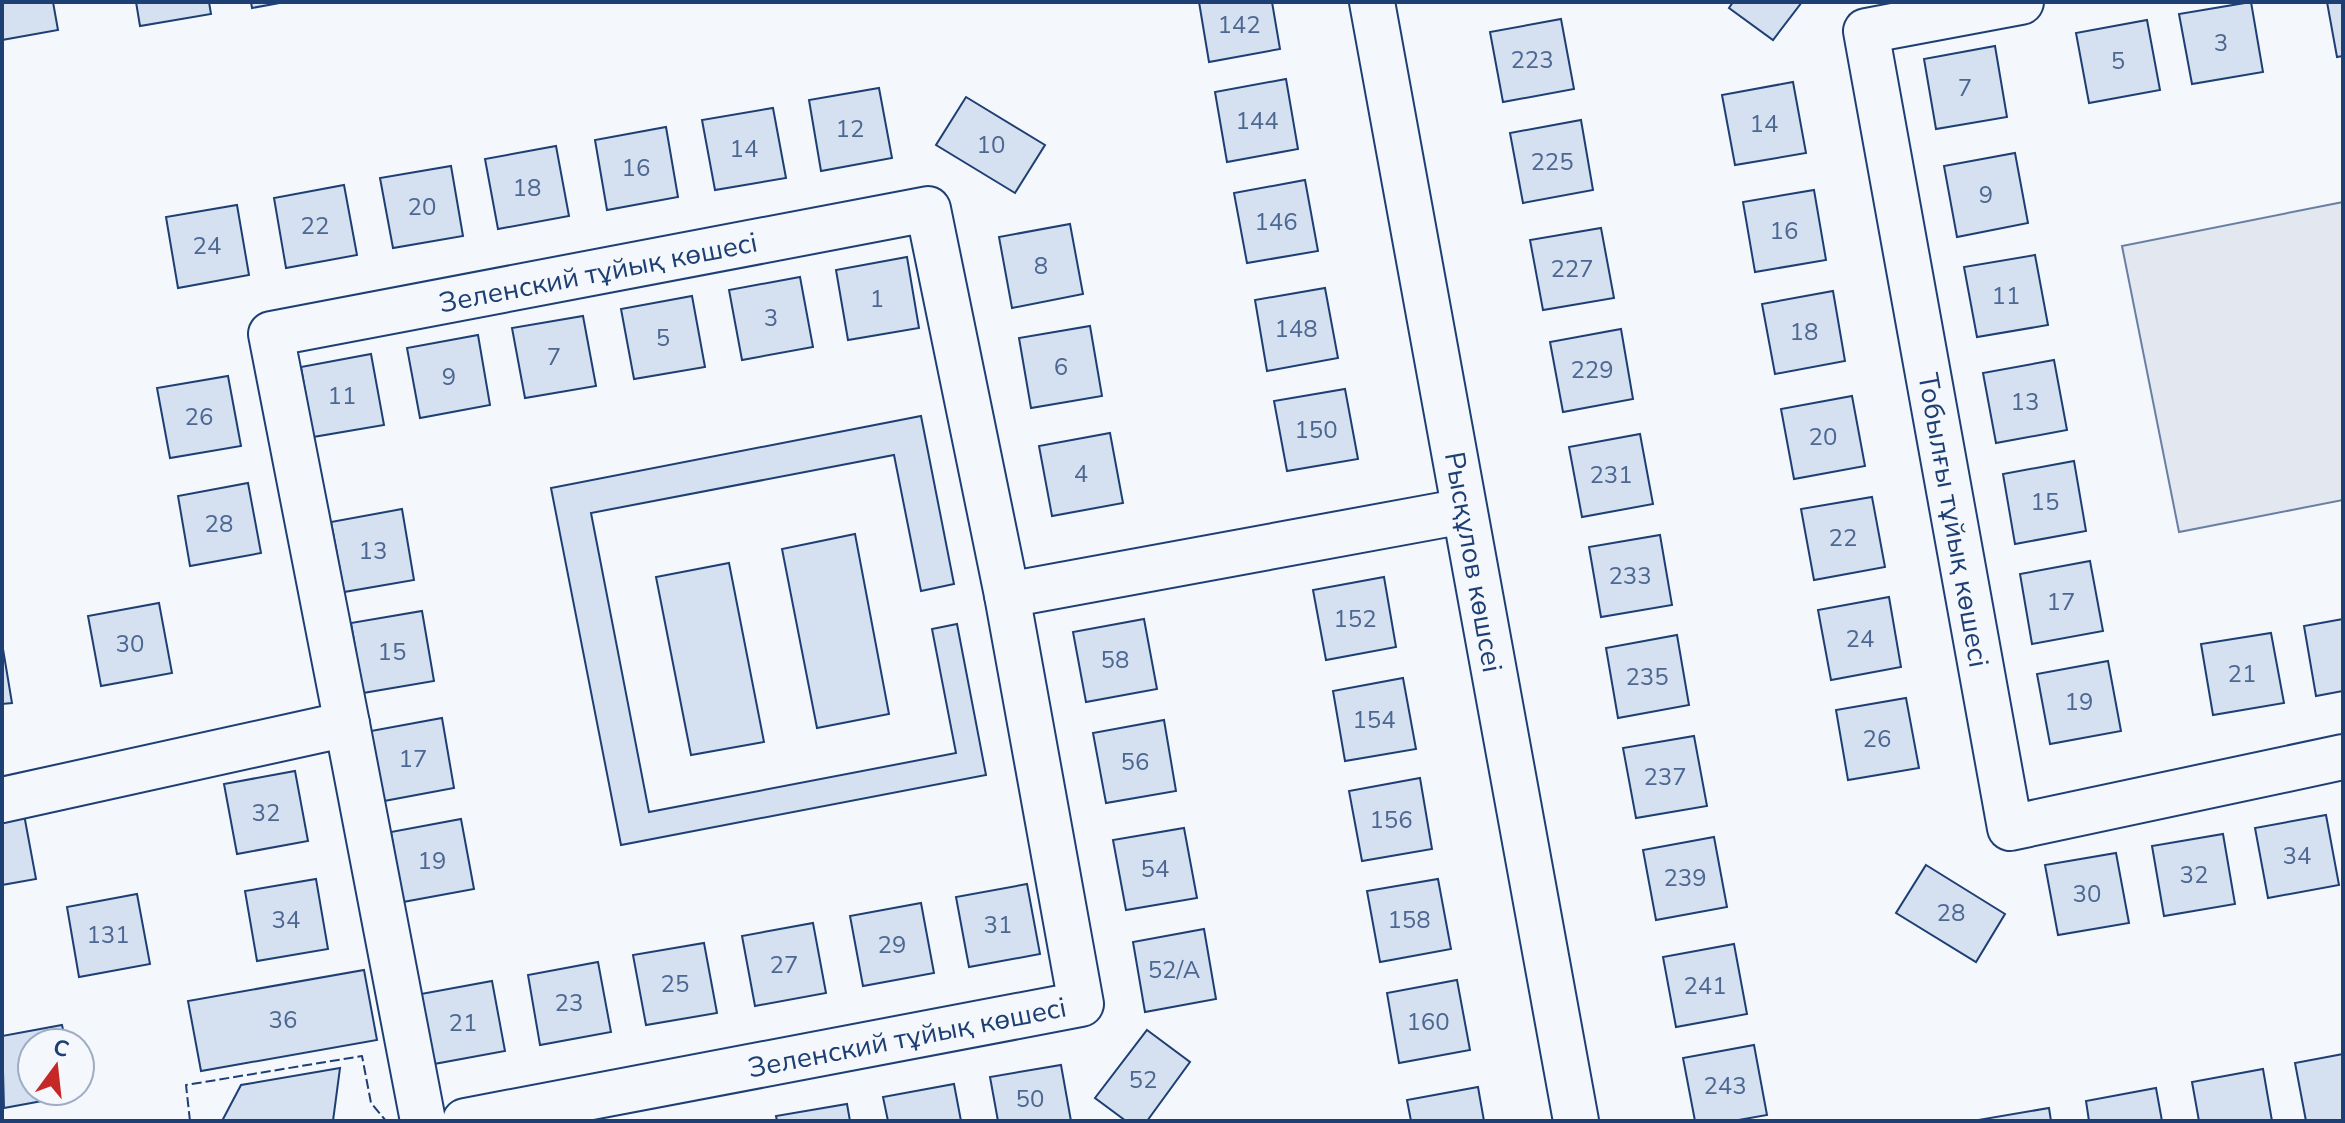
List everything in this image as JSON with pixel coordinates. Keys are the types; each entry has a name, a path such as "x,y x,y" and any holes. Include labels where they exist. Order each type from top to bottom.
{"street":[{"name":"Рысқұлов көшсеі","path":"1372,2 1576,1121"},
{"name":"Тобылғы тұйық көшесі","path":"2021,2 1866,31 2010,828 2343,757"},
{"name":"Зеленский тұйық көшесі","path":"423,1121 271,334 928,209 1007,595 1081,1004 465,1121"},
{"path":"1007,595 1464,511"},
{"path":"2,800 347,724"}],"shaded area":[{"path":"2343,202 2343,500 2179,532 2122,246"}],"building":[{"path":"2,2 53,2 58,30 2,40"},
{"path":"136,2 209,2 211,14 140,26"},
{"path":"251,2 285,2 252,8"},
{"path":"1199,2 1272,2 1280,49 1209,62"},
{"path":"1733,2 1802,2 1773,40 1729,8"},
{"path":"2251,2 2263,72 2192,84 2179,14"},
{"path":"2327,2 2343,2 2343,56 2337,57"},
{"path":"1561,19 1574,89 1503,102 1490,32"},
{"path":"2147,20 2160,90 2089,103 2076,33"},
{"path":"1995,46 2007,117 1936,129 1924,59"},
{"path":"1286,79 1298,149 1227,162 1215,92"},
{"path":"1793,82 1806,153 1735,165 1722,95"},
{"path":"879,88 892,158 821,171 809,100"},
{"path":"966,97 1045,145 1015,193 936,145"},
{"path":"773,108 786,178 715,190 702,120"},
{"path":"1581,120 1593,190 1523,203 1510,133"},
{"path":"666,127 678,197 607,210 595,140"},
{"path":"556,146 569,216 498,229 485,159"},
{"path":"2015,153 2028,223 1957,237 1944,166"},
{"path":"451,166 463,236 393,248 380,178"},
{"path":"1305,180 1318,251 1247,263 1234,193"},
{"path":"344,185 357,255 286,268 274,198"},
{"path":"1814,190 1826,260 1755,272 1743,202"},
{"path":"237,205 249,275 178,288 166,217"},
{"path":"1070,224 1083,294 1012,308 999,237"},
{"path":"1601,228 1614,298 1543,310 1530,240"},
{"path":"2035,255 2048,325 1977,337 1964,267"},
{"path":"907,257 919,328 848,340 836,270"},
{"path":"800,277 813,347 742,360 729,290"},
{"path":"1325,288 1338,358 1267,371 1255,300"},
{"path":"1833,291 1845,361 1775,374 1762,304"},
{"path":"692,296 705,367 634,379 621,309"},
{"path":"583,316 596,386 525,398 512,328"},
{"path":"1090,326 1102,396 1031,408 1019,338"},
{"path":"1621,329 1633,399 1563,412 1550,342"},
{"path":"478,335 490,405 420,418 407,348"},
{"path":"371,354 384,425 313,437 301,367"},
{"path":"2054,360 2067,430 1996,443 1983,373"},
{"path":"228,376 241,446 170,458 157,388"},
{"path":"1345,389 1358,459 1287,471 1274,401"},
{"path":"1852,396 1865,466 1794,479 1781,409"},
{"path":"921,416 954,584 921,591 894,455 591,513 649,812 956,753 932,629 957,624 986,775 621,845 551,488"},
{"path":"1110,433 1123,503 1052,516 1039,446"},
{"path":"1640,434 1653,504 1582,517 1569,447"},
{"path":"2074,461 2086,531 2015,544 2003,474"},
{"path":"248,483 261,553 190,566 178,496"},
{"path":"1872,497 1885,567 1814,580 1801,509"},
{"path":"402,509 414,580 344,592 331,522"},
{"path":"855,534 889,714 817,728 782,549"},
{"path":"1660,535 1672,605 1601,617 1589,547"},
{"path":"2090,561 2103,631 2032,644 2020,574"},
{"path":"729,563 764,742 691,755 656,577"},
{"path":"1384,577 1396,647 1326,660 1313,590"},
{"path":"1889,597 1901,667 1831,680 1818,610"},
{"path":"159,603 172,673 101,686 88,616"},
{"path":"422,611 434,681 363,693 351,623"},
{"path":"1144,619 1157,689 1086,702 1073,632"},
{"path":"2343,619 2343,691 2316,696 2304,626"},
{"path":"2271,633 2284,703 2213,715 2201,644"},
{"path":"1677,635 1689,705 1618,718 1606,648"},
{"path":"2,643 12,703 2,704"},
{"path":"2108,661 2121,731 2050,744 2037,674"},
{"path":"1403,678 1416,749 1345,761 1333,691"},
{"path":"1906,698 1919,768 1848,780 1836,710"},
{"path":"442,718 454,788 384,801 371,731"},
{"path":"1164,720 1176,791 1106,803 1093,733"},
{"path":"1694,736 1707,806 1636,818 1623,748"},
{"path":"295,771 308,841 237,854 224,784"},
{"path":"1420,778 1432,849 1362,861 1349,791"},
{"path":"23,809 36,879 2,885 2,812"},
{"path":"2326,815 2339,885 2268,898 2255,828"},
{"path":"461,819 474,889 403,902 391,832"},
{"path":"1184,828 1197,898 1126,910 1113,840"},
{"path":"2223,834 2235,904 2164,916 2152,846"},
{"path":"1714,837 1727,907 1656,920 1643,850"},
{"path":"2116,853 2129,923 2058,935 2045,865"},
{"path":"1926,865 2005,914 1976,962 1896,913"},
{"path":"316,879 328,949 257,961 245,891"},
{"path":"1438,879 1451,949 1380,962 1367,891"},
{"path":"1027,884 1040,954 969,967 956,897"},
{"path":"137,894 150,964 79,977 67,907"},
{"path":"921,903 934,973 863,986 850,916"},
{"path":"813,923 826,993 755,1006 742,936"},
{"path":"1204,929 1216,999 1145,1012 1133,942"},
{"path":"704,943 717,1013 646,1025 633,955"},
{"path":"1734,944 1747,1014 1676,1027 1663,957"},
{"path":"598,962 611,1032 540,1045 528,975"},
{"path":"364,970 377,1040 201,1071 188,1001"},
{"path":"1457,980 1470,1050 1399,1063 1387,993"},
{"path":"492,981 505,1051 434,1064 421,994"},
{"path":"1147,1030 1190,1062 1147,1121 1126,1121 1095,1098"},
{"path":"16,1033 16,1106 4,1108 2,1036"},
{"path":"1754,1045 1767,1115 1733,1121 1695,1121 1683,1058"},
{"path":"2343,1054 2343,1121 2306,1121 2295,1063"},
{"path":"1061,1065 1071,1121 998,1121 990,1077"},
{"path":"340,1068 333,1121 222,1121 241,1085"},
{"path":"2263,1069 2272,1121 2199,1121 2192,1082"},
{"path":"954,1084 961,1121 888,1121 883,1097"},
{"path":"1478,1087 1484,1121 1411,1121 1407,1100"},
{"path":"2156,1088 2162,1121 2089,1121 2086,1101"},
{"path":"847,1104 850,1121 777,1121 776,1116"},
{"path":"2049,1108 2051,1121 1978,1121 1978,1120"}],"fence":[{"path":"190,1121 186,1085 362,1056 371,1103 386,1121"}]}
